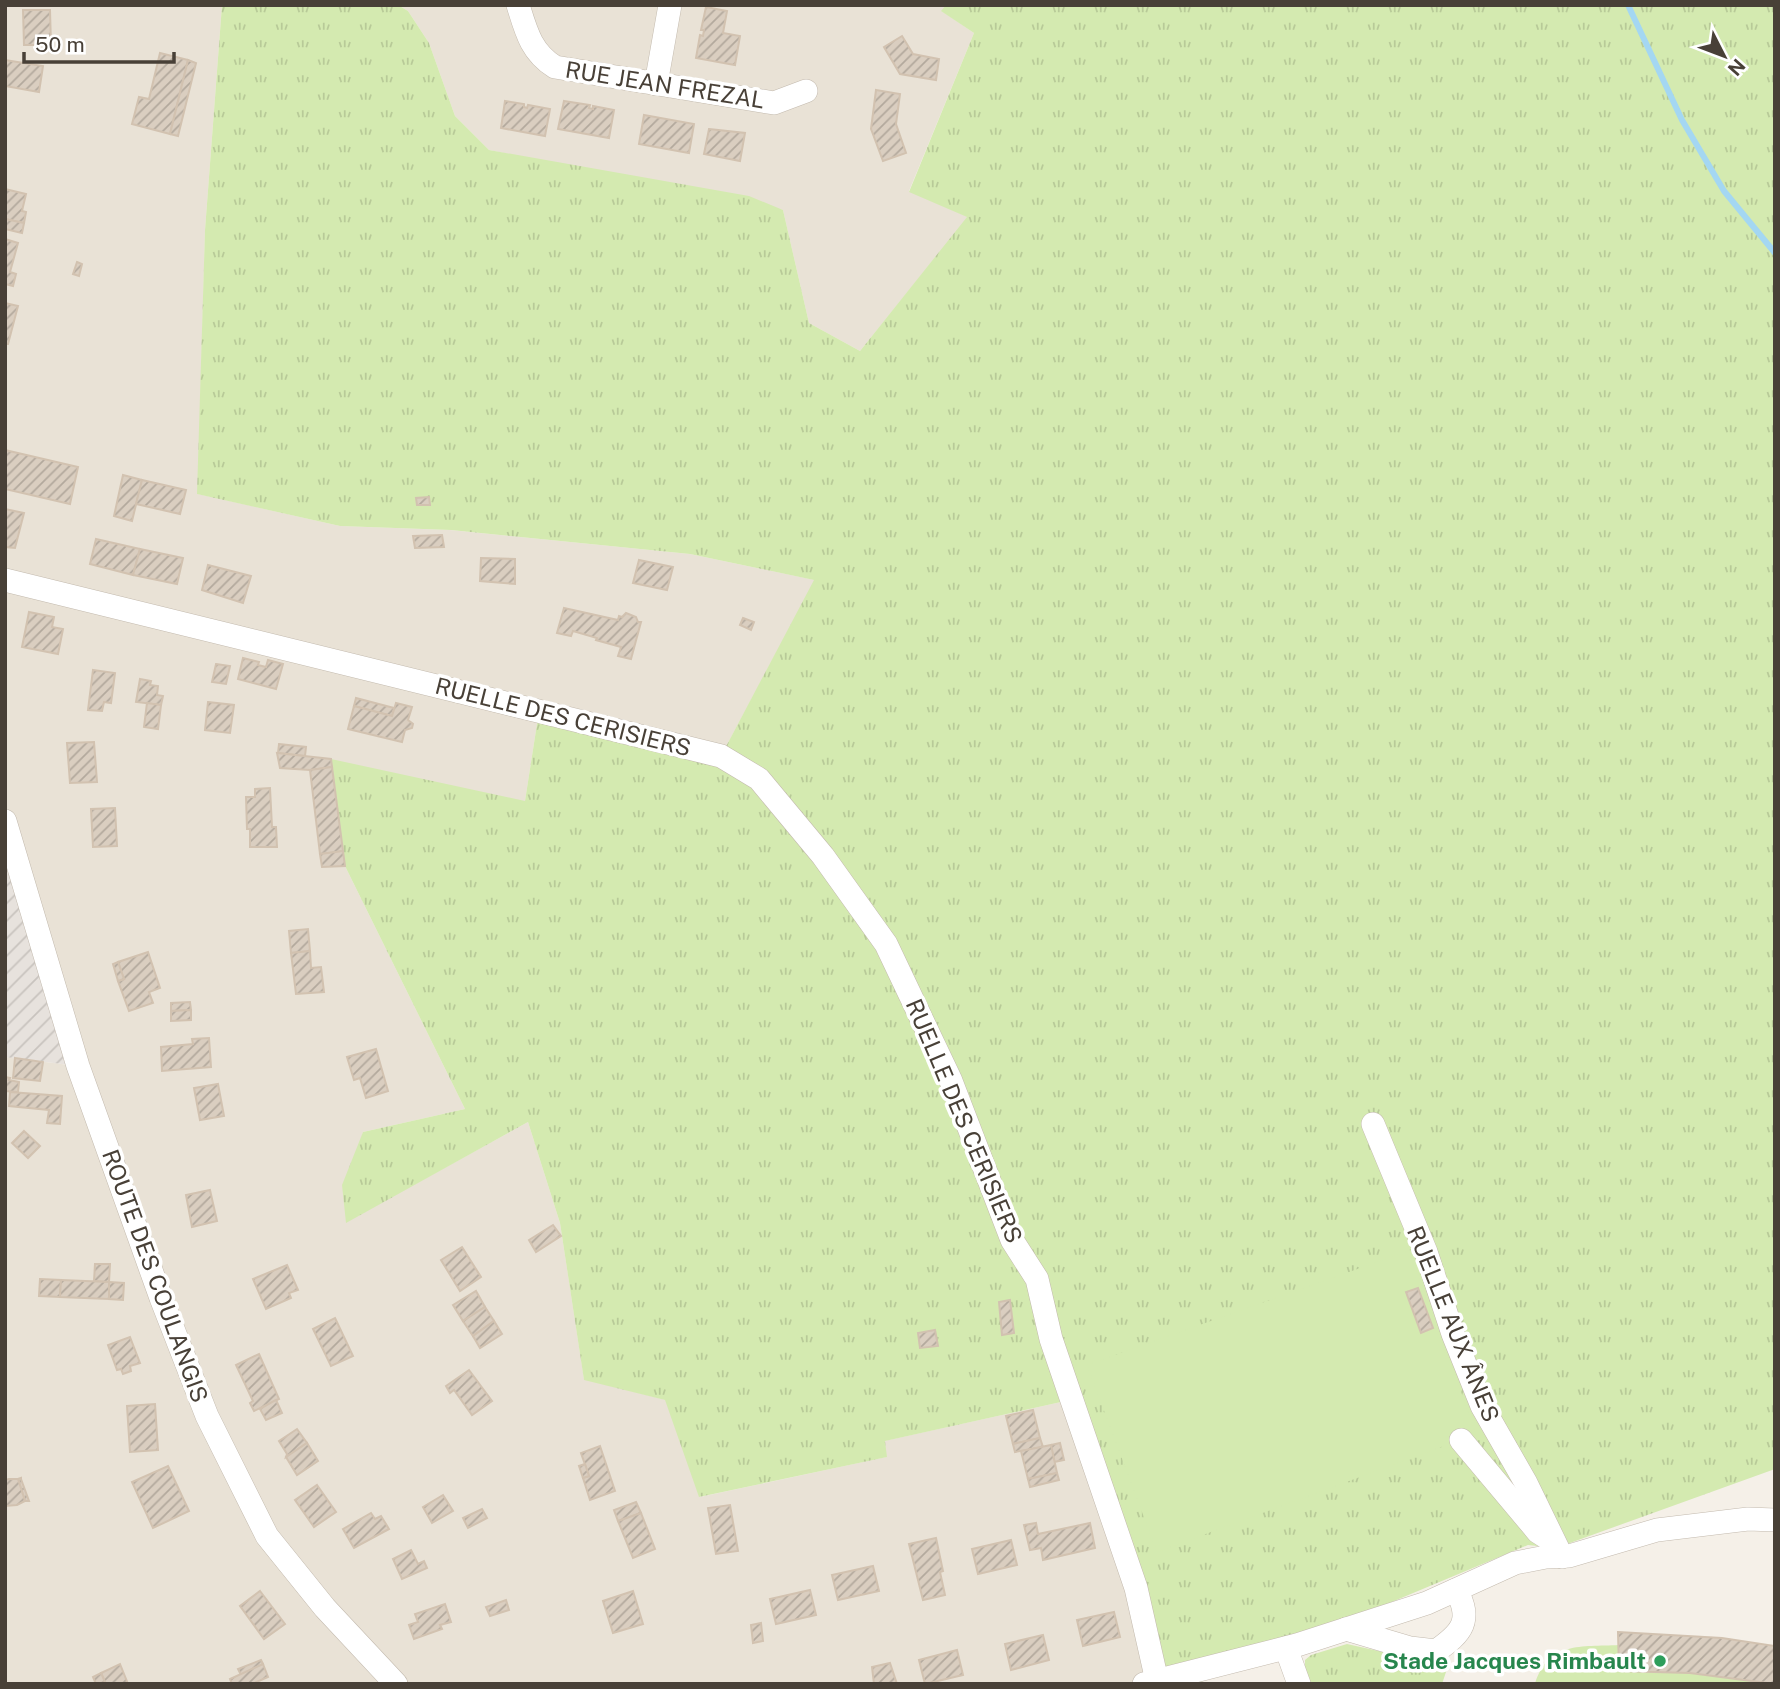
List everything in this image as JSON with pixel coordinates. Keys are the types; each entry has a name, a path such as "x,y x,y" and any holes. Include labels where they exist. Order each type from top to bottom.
{"street":[{"name":"RUE JEAN FREZAL","path":"517,5 536,51 555,67 774,103 806,91"},
{"path":"656,84 670,5"},
{"name":"RUELLE DES CERISIERS","path":"5,580 721,756 759,779 823,856 886,944 951,1082 1012,1240 1037,1279 1051,1339 1136,1588 1150,1682"},
{"name":"ROUTE DES COULANGIS","path":"5,821 78,1066 160,1298 207,1416 267,1536 326,1608 396,1684"},
{"name":"RUELLE AUX ÂNES","path":"1373,1124 1426,1252 1453,1334 1482,1406 1526,1483 1559,1549"},
{"path":"1461,1440 1538,1532 1559,1549"},
{"path":"1150,1682 1286,1648 1427,1603 1515,1563 1546,1557 1559,1549 1657,1530 1748,1519 1775,1520"},
{"path":"1346,1629 1410,1648 1436,1651 1455,1638 1463,1623 1464,1605 1456,1590"},
{"path":"1286,1648 1299,1684"}],"shaded area":[{"path":"5,5 222,5 205,230 198,494 340,526 450,530 690,554 815,580 721,756 539,711 525,801 345,866 465,1109 363,1132 346,1222 528,1122 560,1223 584,1379 666,1400 700,1497 886,1457 884,1441 1079,1398 1169,1684 5,1684 5,1057 77,1066 5,821"},
{"path":"398,5 946,5 942,11 974,33 909,191 968,217 860,351 809,323 783,210 489,150 455,116 429,43 408,11"},
{"path":"5,821 78,1066 5,1057"}],"green space":[{"path":"222,5 398,5 408,11 429,43 455,116 489,150 749,196 783,210 809,323 860,351 967,217 909,192 974,33 941,11 946,5 1775,5 1775,1469 1556,1548 1528,1545 1196,1684 1169,1684 1079,1398 885,1441 887,1457 699,1497 665,1400 584,1380 560,1223 528,1122 346,1223 342,1185 363,1132 465,1109 345,866 331,759 525,801 539,711 721,756 814,580 690,554 451,530 340,526 197,494 205,230"},
{"path":"1411,1250 1476,1434 1157,1552 1087,1365"},
{"name":"Stade Jacques Rimbault","path":"1618,1632 1722,1638 1775,1646 1775,1684 1535,1684 1548,1660 1557,1653 1579,1647 1619,1645"},
{"path":"1347,1644 1392,1654 1392,1662 1424,1667 1426,1661 1439,1664 1448,1657 1449,1663 1442,1684 1309,1684 1305,1676 1305,1660 1311,1655"}],"building":[{"path":"706,7 727,11 723,33 740,36 735,65 696,58 700,35 703,36 704,30 701,30"},
{"path":"23,10 50,10 51,45 24,45"},
{"path":"902,36 913,54 939,59 936,80 900,74 884,47"},
{"path":"160,53 188,60 170,134 132,124 139,97 149,99"},
{"path":"5,60 43,66 39,92 5,86"},
{"path":"188,60 196,63 178,136 170,134"},
{"path":"876,90 900,94 896,124 906,153 883,161 871,129"},
{"path":"505,101 524,104 527,108 528,105 550,109 545,136 501,128"},
{"path":"564,101 590,105 589,108 593,109 593,106 614,110 609,138 558,129"},
{"path":"644,115 694,124 689,153 639,144"},
{"path":"709,129 745,133 740,161 704,154"},
{"path":"5,189 26,194 22,211 26,212 24,223 5,219"},
{"path":"5,219 24,223 22,233 5,229"},
{"path":"5,239 18,243 10,272 16,274 13,286 5,284"},
{"path":"77,262 82,264 79,276 73,274"},
{"path":"5,303 18,306 8,344 5,344"},
{"path":"5,450 78,467 70,504 5,489"},
{"path":"123,475 142,480 132,521 114,516"},
{"path":"142,480 186,490 180,514 136,504"},
{"path":"429,497 430,505 417,505 416,498"},
{"path":"5,509 24,513 15,548 5,547"},
{"path":"442,535 444,547 415,548 413,536"},
{"path":"96,539 140,549 133,575 90,564"},
{"path":"140,549 183,558 177,584 133,575"},
{"path":"481,558 515,559 515,584 480,581"},
{"path":"639,560 673,567 667,590 633,583"},
{"path":"208,565 251,576 243,603 202,590"},
{"path":"564,608 618,620 619,616 622,617 626,613 636,617 638,622 641,622 631,659 618,656 621,647 596,640 597,638 573,631 571,636 557,633"},
{"path":"29,612 54,617 52,627 63,629 58,654 22,647"},
{"path":"743,618 754,622 751,630 740,625"},
{"path":"243,658 259,662 258,665 266,667 268,660 283,664 276,689 238,679"},
{"path":"216,664 230,666 226,684 212,682"},
{"path":"93,670 115,673 111,703 104,702 102,711 88,710"},
{"path":"140,679 151,681 150,685 158,686 157,695 163,696 161,705 136,702"},
{"path":"356,698 394,708 392,716 354,706"},
{"path":"208,702 234,705 230,733 205,730"},
{"path":"147,703 161,705 158,729 144,727"},
{"path":"396,703 412,707 408,720 413,724 412,728 405,730 402,742 348,729 354,706 392,716"},
{"path":"94,742 97,782 70,783 67,743"},
{"path":"279,744 306,747 305,756 278,753"},
{"path":"277,753 331,759 332,767 310,770 280,768"},
{"path":"332,767 343,851 320,854 310,770"},
{"path":"270,788 272,827 276,827 277,847 250,847 246,797 255,797 255,789"},
{"path":"115,808 117,846 93,847 91,809"},
{"path":"343,851 345,866 322,867 320,854"},
{"path":"308,929 310,951 291,953 289,931"},
{"path":"310,951 311,968 321,967 324,992 296,994 291,953"},
{"path":"148,952 160,988 149,992 153,1003 129,1011 118,981 124,979 118,962"},
{"path":"118,962 124,979 118,981 113,964"},
{"path":"190,1002 191,1010 171,1011 171,1003"},
{"path":"191,1010 191,1020 171,1021 171,1011"},
{"path":"209,1038 211,1067 162,1071 161,1047 193,1044 192,1039"},
{"path":"376,1049 388,1091 366,1098 360,1078 354,1080 347,1057"},
{"path":"15,1058 43,1062 40,1081 13,1078"},
{"path":"5,1077 19,1082 18,1092 5,1091"},
{"path":"218,1084 224,1116 200,1120 194,1088"},
{"path":"10,1092 62,1096 60,1124 47,1123 49,1110 9,1106"},
{"path":"24,1131 40,1146 28,1158 12,1143"},
{"path":"210,1190 217,1221 192,1227 186,1195"},
{"path":"553,1225 561,1236 536,1252 529,1240"},
{"path":"462,1247 481,1277 460,1291 441,1260"},
{"path":"95,1264 110,1264 109,1282 94,1281"},
{"path":"287,1265 298,1290 289,1293 291,1298 266,1309 253,1279"},
{"path":"40,1279 61,1280 60,1297 39,1296"},
{"path":"61,1280 109,1282 109,1299 60,1297"},
{"path":"109,1282 124,1283 123,1300 109,1299"},
{"path":"1418,1288 1433,1328 1421,1333 1406,1292"},
{"path":"476,1291 485,1307 463,1321 453,1305"},
{"path":"1010,1300 1014,1333 1002,1335 999,1302"},
{"path":"485,1307 494,1321 473,1336 463,1321"},
{"path":"335,1318 353,1356 331,1366 313,1329"},
{"path":"494,1321 502,1334 480,1348 473,1336"},
{"path":"935,1330 938,1346 920,1348 918,1333"},
{"path":"130,1337 140,1363 130,1366 131,1371 123,1374 121,1369 117,1370 108,1345"},
{"path":"259,1354 279,1399 254,1411 250,1403 253,1401 236,1365"},
{"path":"469,1370 492,1401 472,1415 454,1390 450,1393 446,1386"},
{"path":"276,1400 282,1413 266,1420 260,1409"},
{"path":"155,1404 158,1450 130,1452 127,1406"},
{"path":"1033,1410 1040,1438 1013,1444 1006,1416"},
{"path":"297,1429 307,1443 286,1457 287,1454 279,1441"},
{"path":"1040,1438 1043,1447 1015,1452 1013,1444"},
{"path":"307,1443 318,1461 297,1475 286,1457"},
{"path":"1060,1443 1064,1460 1054,1462 1051,1445"},
{"path":"1051,1445 1057,1473 1028,1479 1021,1451"},
{"path":"600,1446 615,1491 590,1500 583,1478 589,1476 581,1453"},
{"path":"585,1464 589,1476 583,1478 579,1466"},
{"path":"168,1466 189,1511 153,1528 132,1482"},
{"path":"1057,1473 1059,1480 1030,1487 1028,1479"},
{"path":"21,1478 29,1501 25,1501 18,1479"},
{"path":"18,1479 25,1501 5,1506 5,1480"},
{"path":"317,1485 336,1512 314,1527 295,1500"},
{"path":"443,1495 453,1511 432,1523 423,1507"},
{"path":"636,1502 641,1513 618,1521 614,1510"},
{"path":"730,1505 738,1551 716,1554 708,1508"},
{"path":"482,1509 487,1518 468,1528 463,1518"},
{"path":"371,1513 375,1519 381,1516 389,1529 354,1548 343,1529"},
{"path":"641,1513 655,1549 633,1558 618,1521"},
{"path":"1036,1523 1038,1534 1090,1523 1095,1548 1043,1560 1041,1548 1030,1550 1024,1525"},
{"path":"936,1538 945,1595 923,1600 909,1544"},
{"path":"1011,1540 1017,1565 978,1574 972,1549"},
{"path":"411,1550 418,1564 424,1561 427,1568 402,1579 393,1559"},
{"path":"873,1566 879,1591 838,1600 832,1575"},
{"path":"810,1590 816,1615 776,1624 770,1599"},
{"path":"260,1591 285,1624 264,1639 240,1606"},
{"path":"633,1591 643,1624 613,1633 603,1601"},
{"path":"506,1600 509,1610 490,1616 486,1607"},
{"path":"445,1604 451,1622 440,1625 442,1629 414,1639 409,1625 418,1622 415,1614"},
{"path":"1114,1612 1120,1637 1083,1646 1077,1620"},
{"path":"761,1623 763,1641 753,1643 751,1625"},
{"name":"Stade Jacques Rimbault","path":"1618,1632 1722,1638 1775,1646 1775,1684 1690,1673 1619,1671"},
{"path":"1043,1635 1049,1660 1011,1670 1005,1644"},
{"path":"957,1650 963,1675 925,1684 919,1660"},
{"path":"261,1660 263,1664 241,1675 238,1669"},
{"path":"890,1663 897,1684 874,1684 872,1667"},
{"path":"120,1664 128,1684 102,1684 105,1682 101,1673"},
{"path":"263,1664 268,1677 252,1684 232,1684 230,1679"},
{"path":"101,1673 105,1682 96,1684 93,1677"}],"waterway":[{"path":"1628,5 1682,120 1724,191 1775,253"}],"place":[{"name":"Stade Jacques Rimbault","path":"1660,1661"}]}
